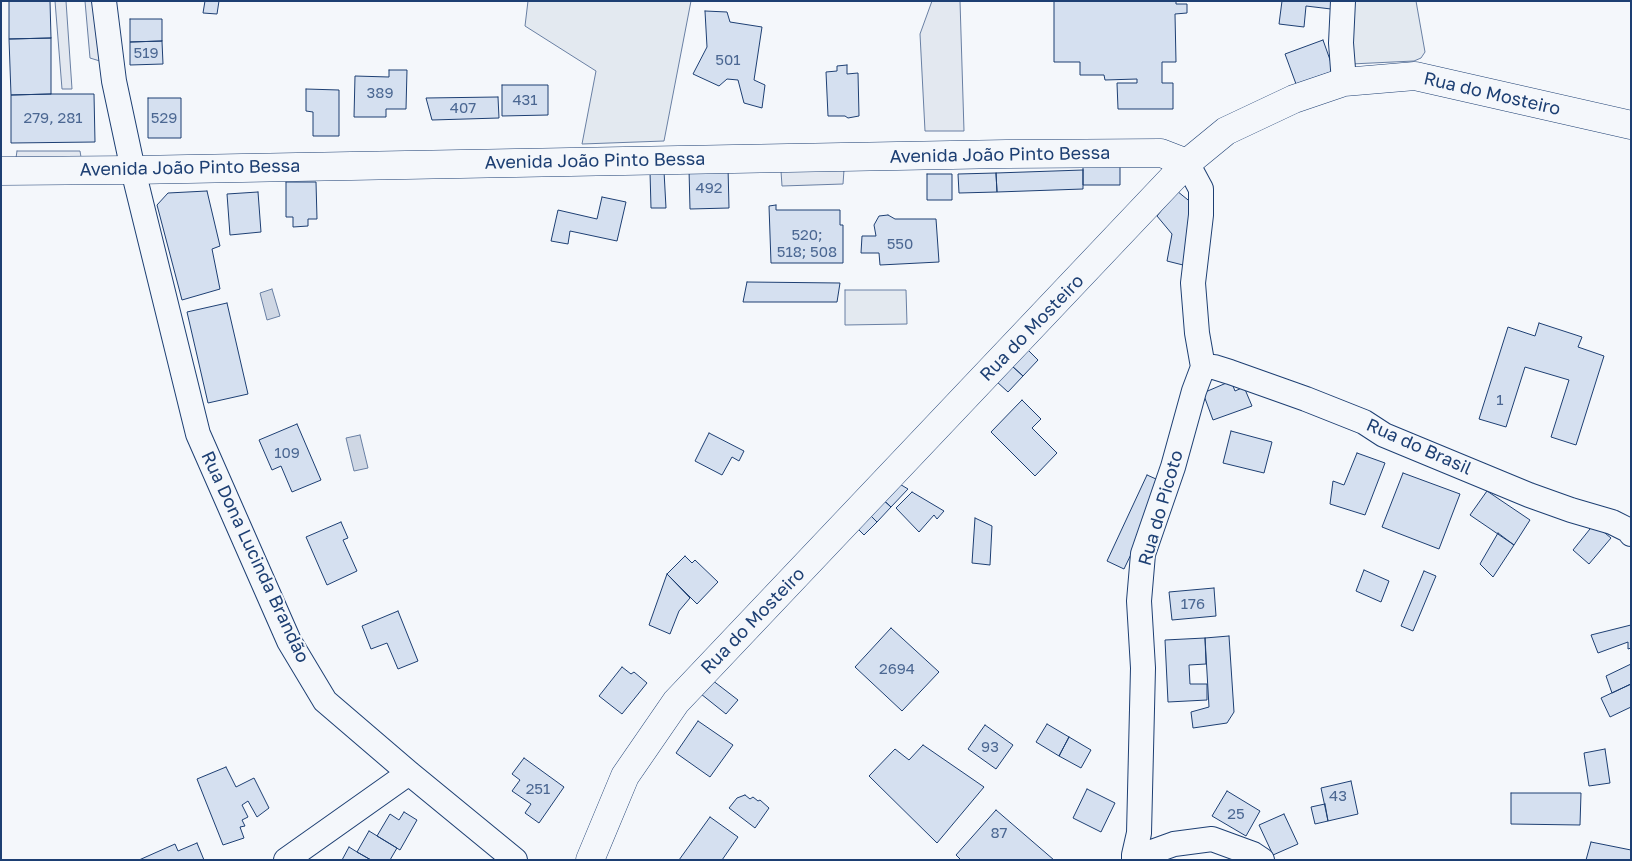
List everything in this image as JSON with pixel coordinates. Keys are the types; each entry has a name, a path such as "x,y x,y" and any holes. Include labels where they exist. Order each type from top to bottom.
{"main road":[{"name":"Rua do Mosteiro","path":"590,860 625,776 676,702 1187,163 1226,131 1294,99 1344,82 1415,76 1631,125"},
{"name":"Avenida João Pinto Bessa","path":"1,171 1006,154 1161,153 1187,163"}],"street":[{"name":"Rua Dona Lucinda Brandão","path":"104,1 114,81 133,170 198,434 289,641 324,701 515,860"},
{"path":"1343,1 1341,43 1344,82"},
{"path":"1187,163 1201,189 1201,215 1193,283 1197,333 1203,367"},
{"name":"Rua do Brasil","path":"1203,367 1214,367 1306,399 1364,422 1384,436 1571,510 1612,522 1631,532"},
{"name":"Rua do Picoto","path":"1134,857 1139,833 1143,668 1139,601 1143,554 1173,467 1194,391 1203,367"},
{"path":"286,860 409,773"},
{"path":"1134,857 1174,844 1212,839 1253,854 1262,860"}],"shaded area":[{"path":"55,1 66,1 72,89 62,89"},
{"path":"85,1 96,1 103,62 90,58"},
{"path":"528,1 691,1 664,141 582,144 596,71 525,26"},
{"path":"932,1 960,1 964,131 925,131 920,34"},
{"path":"1349,1 1416,1 1425,52 1421,58 1414,61 1351,64"},
{"path":"17,151 80,151 81,157 16,158"},
{"path":"844,170 843,184 782,186 781,171"},
{"path":"272,289 280,316 267,320 260,293"},
{"path":"845,290 906,290 907,324 845,325"},
{"path":"360,435 368,468 354,471 346,438"}],"building":[{"path":"9,1 50,1 51,38 9,39"},
{"path":"205,1 219,1 217,14 203,13"},
{"path":"1054,1 1176,1 1176,4 1187,4 1187,13 1175,14 1176,62 1162,62 1162,83 1173,83 1173,109 1118,109 1117,83 1137,83 1137,79 1105,80 1104,75 1080,75 1080,62 1054,62"},
{"path":"1282,1 1332,1 1331,9 1306,6 1304,27 1279,24"},
{"path":"705,11 727,12 730,22 762,27 754,80 765,85 762,108 744,103 738,80 727,79 719,86 693,74 707,47"},
{"path":"130,19 162,19 162,41 130,42"},
{"path":"51,38 51,94 11,95 9,39"},
{"path":"1323,40 1334,71 1296,84 1285,54"},
{"path":"162,41 163,64 130,65 130,42"},
{"path":"847,65 847,74 858,73 859,116 848,118 845,116 828,116 826,72 837,71 837,66"},
{"path":"389,70 407,70 406,109 386,109 386,117 354,117 355,76 389,77"},
{"path":"502,85 548,85 548,115 502,116"},
{"path":"306,89 339,90 339,136 313,136 313,112 306,111"},
{"path":"94,94 95,142 11,143 11,95"},
{"path":"498,97 499,118 432,120 426,98"},
{"path":"148,98 181,98 181,138 148,138"},
{"path":"1120,166 1120,185 1083,185 1083,167"},
{"path":"728,167 729,208 690,209 689,169"},
{"path":"1083,170 1083,189 997,192 996,173"},
{"path":"664,171 666,208 651,208 650,172"},
{"path":"996,173 997,192 959,193 958,174"},
{"path":"927,174 952,174 952,200 927,200"},
{"path":"286,182 316,182 317,219 308,219 308,226 293,227 293,217 286,217"},
{"path":"207,191 220,246 212,249 220,289 182,300 157,205 168,193"},
{"path":"1177,191 1193,204 1187,266 1167,261 1172,234 1157,216"},
{"path":"258,192 261,232 230,235 227,194"},
{"path":"602,197 626,202 617,241 570,231 568,244 551,241 558,210 597,219"},
{"path":"776,205 776,210 840,210 840,225 843,225 843,263 771,263 769,206"},
{"path":"888,215 895,219 936,219 939,262 880,265 879,253 861,253 862,236 876,236 874,225 879,216"},
{"path":"747,282 840,283 837,302 743,302"},
{"path":"227,303 248,394 208,403 187,312"},
{"path":"1539,323 1582,337 1578,347 1604,356 1576,445 1551,437 1569,380 1525,367 1506,427 1479,419 1508,327 1535,336"},
{"path":"1027,349 1038,360 1023,376 1012,366"},
{"path":"1012,366 1023,376 1008,392 996,381"},
{"path":"1231,381 1235,391 1244,387 1252,406 1213,420 1203,393"},
{"path":"1022,400 1041,419 1032,428 1057,453 1035,476 991,432"},
{"path":"297,424 321,480 292,492 281,466 272,470 259,440"},
{"path":"1231,431 1272,442 1264,473 1223,463"},
{"path":"709,433 744,451 739,461 732,457 722,475 695,461"},
{"path":"1357,453 1385,463 1365,515 1330,504 1333,481 1344,485"},
{"path":"1403,473 1460,494 1439,549 1382,527"},
{"path":"1147,475 1165,483 1124,569 1107,561"},
{"path":"893,480 908,489 891,507 878,495"},
{"path":"1487,491 1530,520 1514,545 1470,515"},
{"path":"912,492 944,511 937,519 934,515 919,532 896,508"},
{"path":"878,495 891,507 877,522 865,510"},
{"path":"865,510 877,522 864,535 852,523"},
{"path":"975,518 992,526 990,565 972,563"},
{"path":"341,522 348,538 343,540 357,571 327,585 306,537"},
{"path":"1594,524 1611,538 1589,564 1573,550"},
{"path":"1498,533 1514,545 1493,577 1480,564"},
{"path":"685,556 692,563 695,560 718,582 697,604 667,574"},
{"path":"1364,570 1389,581 1381,602 1356,591"},
{"path":"1424,571 1436,576 1413,631 1401,626"},
{"path":"667,574 690,598 679,611 670,634 649,625"},
{"path":"1214,588 1216,616 1172,620 1169,592"},
{"path":"398,611 418,661 398,669 387,643 371,649 362,626"},
{"path":"1631,625 1631,648 1628,649 1628,642 1598,653 1591,635"},
{"path":"891,628 939,672 902,711 855,667"},
{"path":"1229,636 1234,712 1227,723 1193,728 1191,712 1209,707 1205,638"},
{"path":"1205,638 1206,664 1189,665 1190,684 1207,684 1207,700 1168,702 1165,640"},
{"path":"1631,664 1631,684 1612,693 1606,676"},
{"path":"622,667 631,674 634,672 647,683 622,714 599,696"},
{"path":"712,680 738,700 726,714 701,694"},
{"path":"1631,684 1631,707 1610,717 1601,698"},
{"path":"698,721 733,745 710,777 676,753"},
{"path":"1047,724 1069,737 1059,756 1036,742"},
{"path":"985,725 1013,745 996,769 968,749"},
{"path":"1069,737 1091,750 1081,768 1059,756"},
{"path":"923,745 984,787 937,843 869,776 895,749 909,760"},
{"path":"1605,749 1610,783 1589,786 1584,753"},
{"path":"524,758 564,787 539,823 525,813 531,804 512,791 520,780 512,774"},
{"path":"226,767 236,787 254,778 269,808 257,817 248,801 242,805 248,817 242,820 245,826 240,827 244,838 223,845 197,779"},
{"path":"1351,781 1358,814 1328,821 1321,788"},
{"path":"1087,789 1115,803 1101,832 1073,818"},
{"path":"1227,791 1260,811 1246,836 1212,816"},
{"path":"1511,793 1581,793 1580,825 1511,824"},
{"path":"745,795 750,799 753,797 758,801 760,800 769,808 755,828 729,808 737,798"},
{"path":"1325,804 1328,821 1315,824 1311,807"},
{"path":"996,810 1054,860 961,860 956,855"},
{"path":"404,812 417,820 400,850 377,836 390,814 399,820"},
{"path":"1284,814 1298,844 1273,855 1259,825"},
{"path":"710,817 738,837 722,860 679,860"},
{"path":"369,831 397,848 390,860 371,860 357,852"},
{"path":"1591,842 1631,850 1631,860 1586,860"},
{"path":"197,843 204,860 139,860 175,844 178,851"},
{"path":"349,847 357,852 371,860 342,860"}]}
